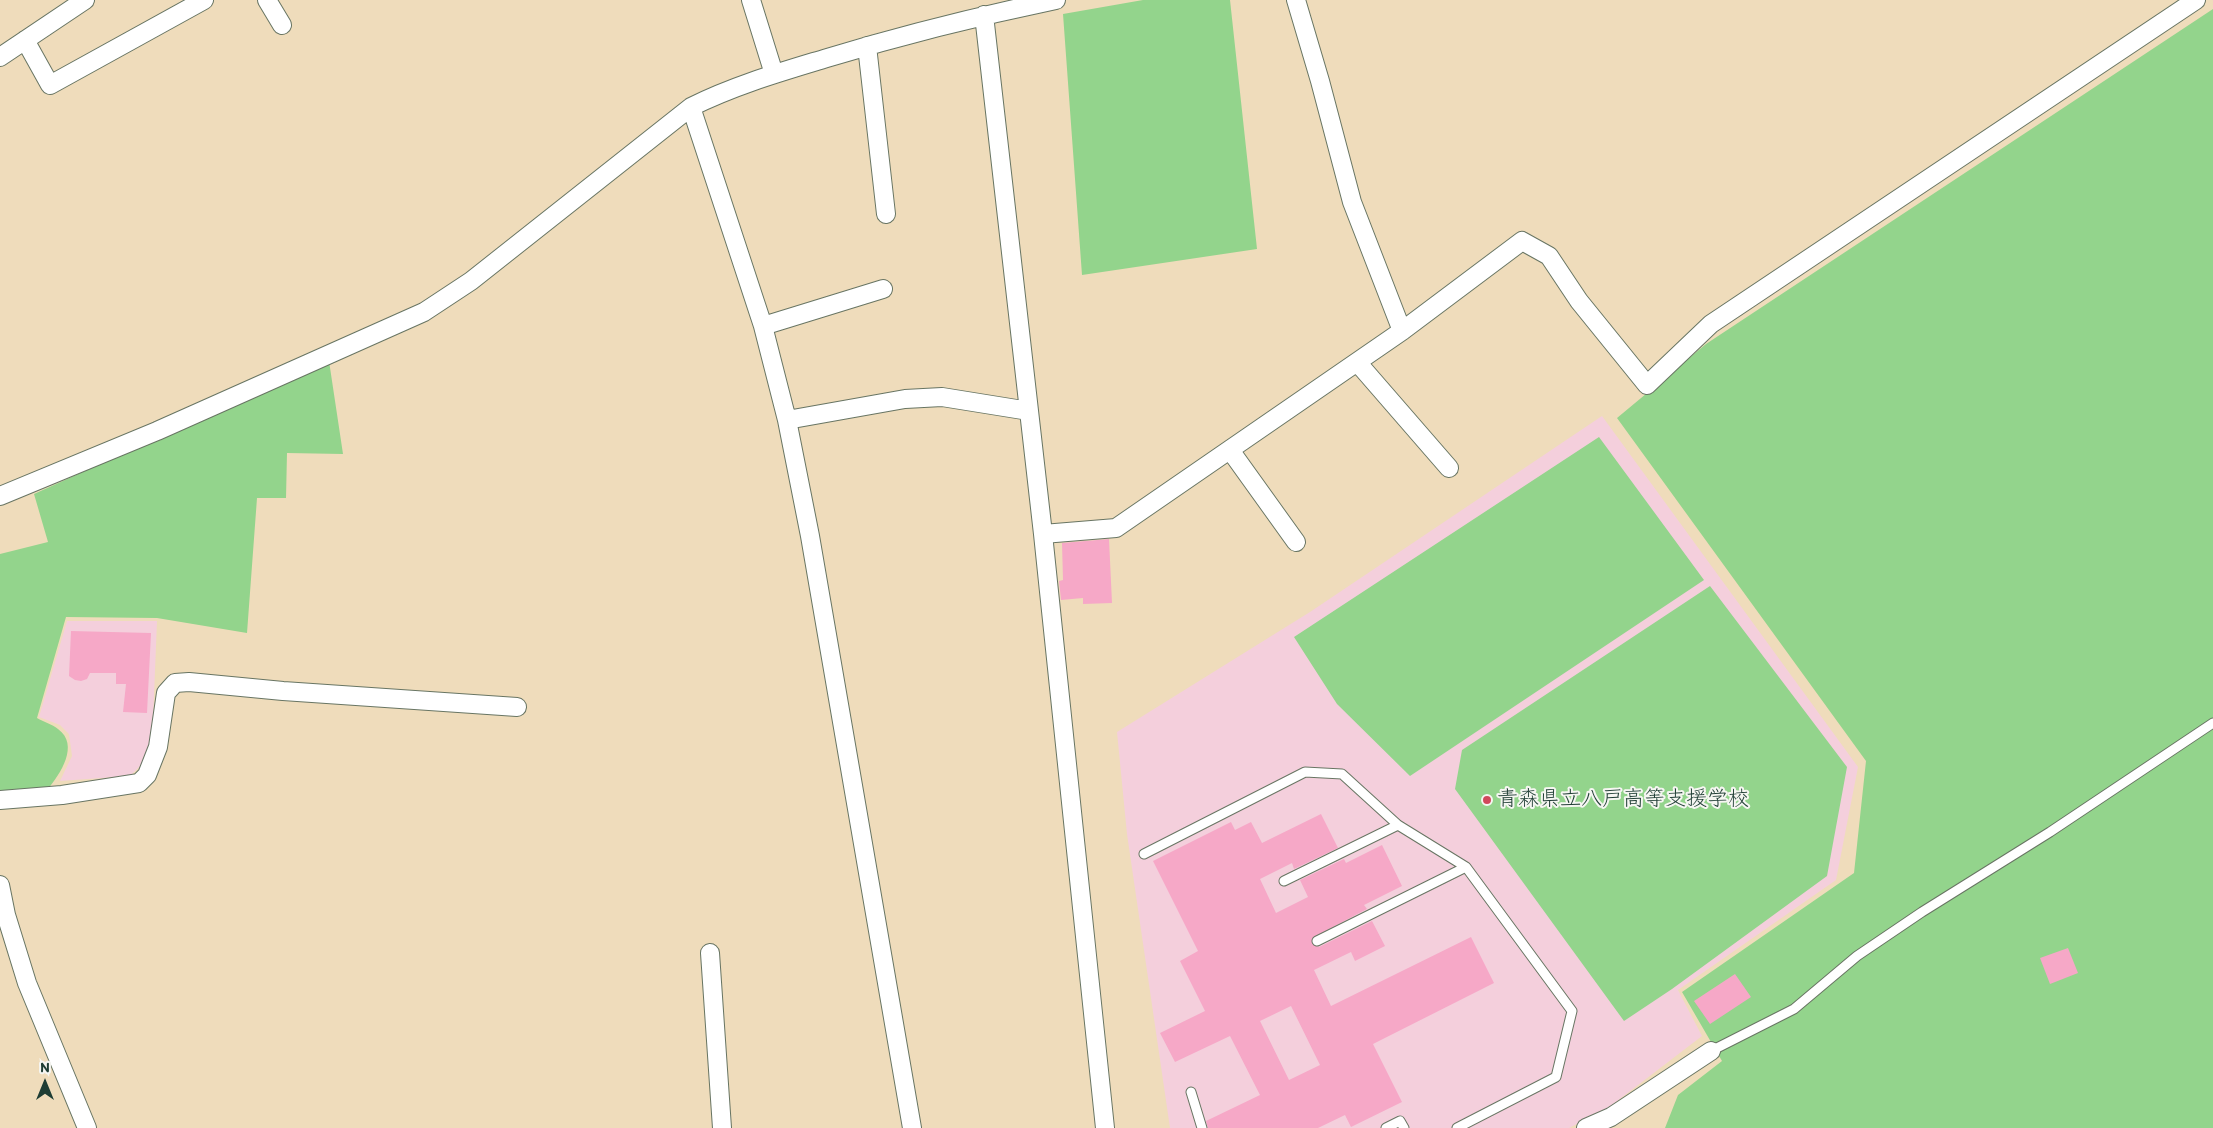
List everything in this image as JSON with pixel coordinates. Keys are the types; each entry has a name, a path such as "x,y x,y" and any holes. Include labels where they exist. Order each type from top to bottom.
{"street":[{"path":"0,57 85,0"},
{"path":"25,40 50,85 204,0"},
{"path":"267,0 282,26"},
{"path":"751,0 774,74"},
{"path":"0,496 157,431 424,312 470,281 691,107 720,93 774,74 867,46 984,15 1056,0"},
{"path":"1296,0 1352,202 1402,331"},
{"path":"1043,534 1116,528 1402,331 1522,241 1549,256 1579,301 1646,385 1711,324 2187,2"},
{"path":"984,15 1043,534 1105,1128"},
{"path":"867,46 886,214"},
{"path":"691,107 763,326 787,420 810,536 912,1128"},
{"path":"763,326 883,289"},
{"path":"1357,362 1449,468"},
{"path":"787,420 905,399 942,397 1029,410"},
{"path":"1230,450 1296,542"},
{"path":"0,800 62,795 139,783 147,775 158,747 166,693 175,683 189,682 293,692 517,707"},
{"path":"0,885 6,915 27,983 84,1127"},
{"path":"710,953 722,1128"},
{"path":"1586,1128 1611,1117 1711,1051"}],"lane":[{"path":"1711,1051 1794,1009 1857,956 1922,912 2050,832 2213,723"},
{"path":"1144,854 1305,772 1342,774 1398,825 1466,867 1572,1011 1556,1077 1457,1128"},
{"path":"1284,881 1398,825"},
{"path":"1317,940 1466,867"},
{"path":"1191,1092 1202,1128"},
{"path":"1386,1128 1400,1121 1404,1128"}],"shaded area":[{"name":"青森県立八戸高等支援学校","path":"1602,416 1858,767 1836,880 1678,990 1702,1036 1608,1108 1569,1128 1170,1128 1127,834 1117,732 1310,612"},
{"path":"67,621 157,621 152,745 142,764 130,776 60,781 72,756 69,734 60,725 39,717"}],"green space":[{"path":"1143,0 1230,0 1257,249 1082,275 1063,14"},
{"path":"2213,9 2213,1128 1665,1128 1678,1095 1722,1061 1682,992 1854,873 1866,761 1617,418 1706,344"},
{"path":"329,361 343,454 287,453 286,498 257,498 247,633 157,618 66,617 37,718 56,727 64,736 68,751 66,759 58,776 48,789 0,791 0,554 48,542 34,494"},
{"path":"1599,437 1704,580 1410,776 1337,704 1294,637"},
{"path":"1710,586 1847,767 1827,876 1672,989 1624,1021 1455,789 1462,750"}],"building":[{"path":"1109,539 1112,603 1083,604 1083,598 1061,600 1059,581 1063,580 1062,543"},
{"path":"71,631 151,633 147,713 123,712 126,684 116,684 116,673 90,673 87,679 81,681 69,676"},
{"path":"1321,814 1338,848 1294,869 1292,863 1260,879 1276,913 1308,897 1300,880 1344,859 1346,863 1382,845 1402,886 1364,905 1367,909 1312,938 1312,944 1319,947 1372,921 1385,946 1355,961 1351,952 1314,970 1331,1006 1471,937 1494,983 1373,1044 1402,1102 1351,1127 1345,1115 1318,1128 1208,1128 1206,1121 1260,1095 1230,1036 1175,1062 1160,1033 1205,1011 1180,961 1198,951 1153,861 1231,822 1235,830 1251,822 1262,843","holes":["1291,1006 1320,1065 1289,1080 1260,1021"]},
{"path":"2068,948 2078,973 2050,984 2040,958"},
{"path":"1735,974 1751,997 1710,1024 1694,1001"}],"place":[{"name":"青森県立八戸高等支援学校","path":"1487,800"}]}
